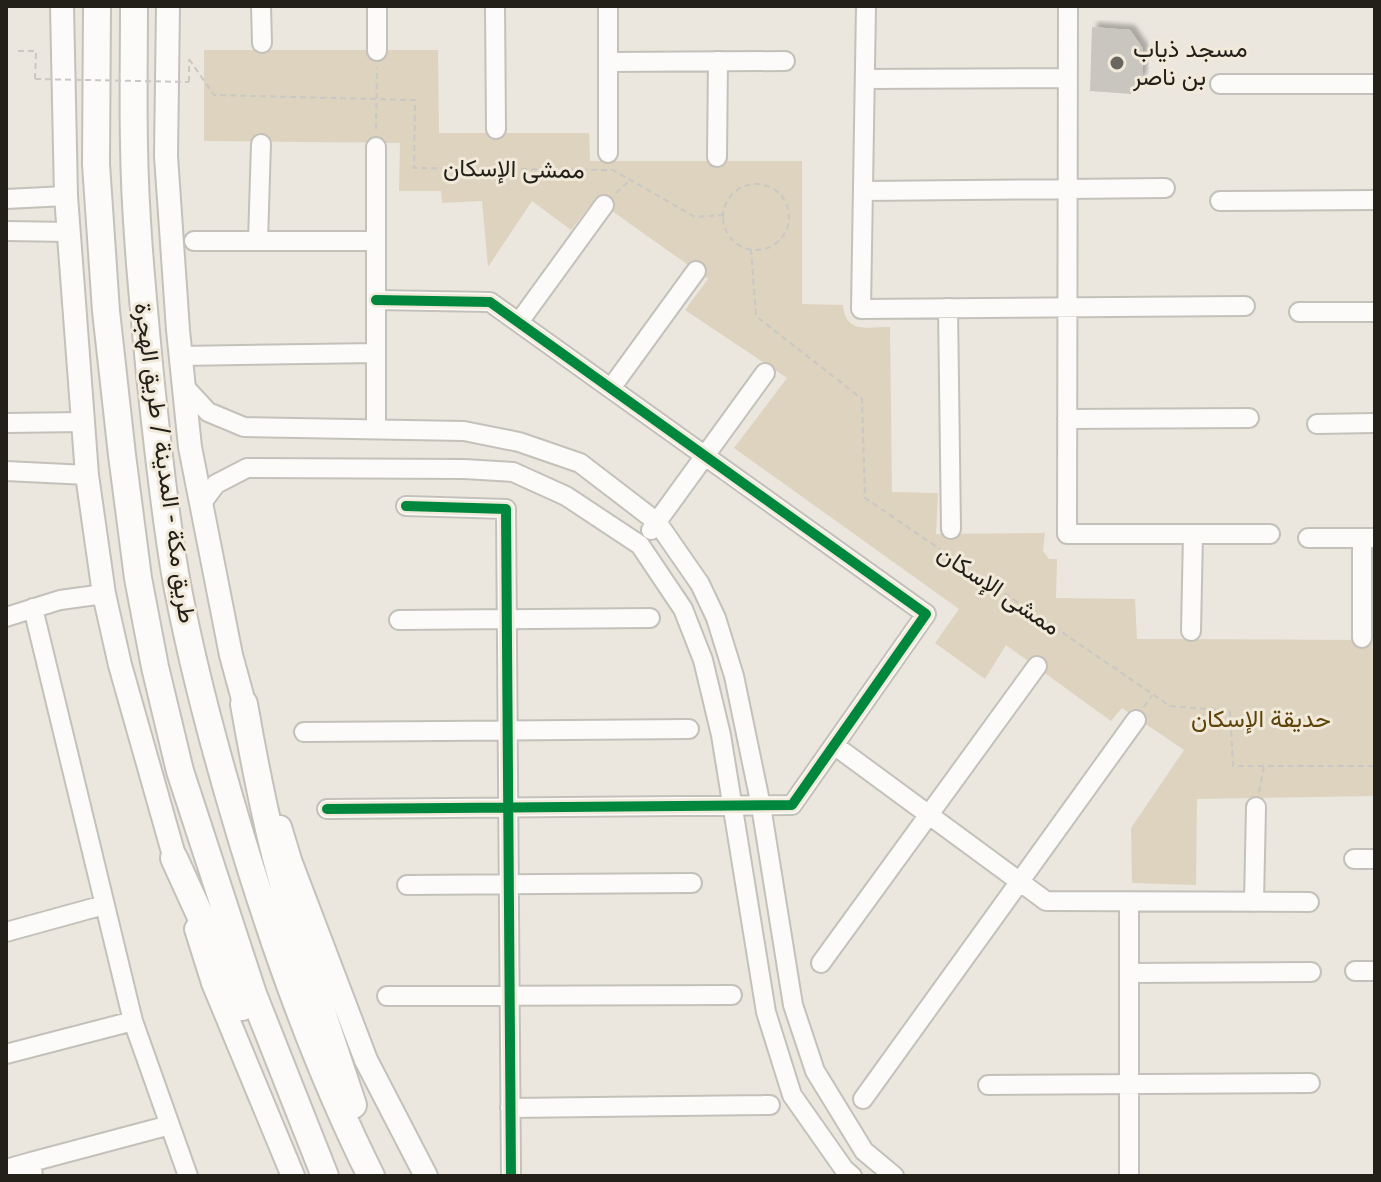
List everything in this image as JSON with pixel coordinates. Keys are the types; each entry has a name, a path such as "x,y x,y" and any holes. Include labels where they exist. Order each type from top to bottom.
{"highway":[{"name":"طريق مكة - المدينة / طريق الهجرة","path":"97,6 96,164 106,311 138,578 155,667 180,771 253,994 325,1176"},
{"name":"طريق مكة - المدينة / طريق الهجرة","path":"134,11 134,147 143,304 175,572 218,759 252,875 320,1067 371,1176"},
{"path":"244,704 280,871 332,1039 379,1176"},
{"path":"174,858 252,1029 307,1133"}],"main road":[{"path":"62,6 66,196 82,422 104,594 120,665 174,858 213,983 293,1176"},
{"path":"168,6 166,156 180,356 190,447 231,655 291,863 366,1060 426,1176"}],"street":[{"path":"261,6 262,43"},
{"path":"377,6 377,51"},
{"path":"495,6 496,129"},
{"path":"608,6 608,153"},
{"path":"866,6 861,309 1245,306"},
{"path":"1068,6 1067,534 1270,534"},
{"path":"717,157 718,61"},
{"path":"608,62 785,61"},
{"path":"865,79 1067,78"},
{"path":"1220,84 1375,84"},
{"path":"258,241 261,144"},
{"path":"376,147 376,429"},
{"path":"863,191 1165,188"},
{"path":"6,199 66,196"},
{"path":"1220,201 1375,200"},
{"path":"519,322 604,205"},
{"path":"6,231 70,232"},
{"path":"194,241 376,241"},
{"path":"611,388 696,271"},
{"path":"327,809 792,805 926,614 490,302 376,300"},
{"path":"948,308 951,529"},
{"path":"1299,312 1375,312"},
{"path":"180,356 376,353"},
{"path":"640,545 765,373"},
{"path":"184,386 208,412 244,427 464,431 531,446 580,463 657,522 700,584 716,618 734,676 761,806 793,1005 815,1071 864,1151 894,1176"},
{"path":"1067,419 1249,418"},
{"path":"6,423 82,422"},
{"path":"1317,424 1375,423"},
{"path":"201,504 216,484 247,468 513,472 566,496 640,545 683,609 703,660 721,735 763,997 792,1095 844,1174 864,1151"},
{"path":"6,471 87,475"},
{"path":"406,506 506,509 511,1176"},
{"path":"1191,631 1193,534"},
{"path":"1308,538 1369,538 1362,638"},
{"path":"6,617 60,600 104,594"},
{"path":"33,608 133,1021 188,1176"},
{"path":"399,620 650,618"},
{"path":"821,963 1037,666"},
{"path":"863,1099 1136,720"},
{"path":"304,732 689,729"},
{"path":"834,745 1046,901 1309,902"},
{"path":"1254,902 1256,807"},
{"path":"1354,859 1375,859"},
{"path":"407,885 692,883"},
{"path":"1129,902 1129,1176"},
{"path":"6,932 104,905"},
{"path":"1355,971 1375,971"},
{"path":"1129,973 1311,972"},
{"path":"387,996 732,995"},
{"path":"6,1054 133,1021"},
{"path":"988,1085 1310,1083"},
{"path":"510,1108 770,1105"},
{"path":"6,1169 32,1169 170,1125"}],"path":[{"path":"376,147 377,51"},
{"path":"604,205 630,180"},
{"path":"761,184 776,190 786,202 789,218 780,239 766,248 751,249 743,247 726,231 723,215 728,200 738,189 761,184"},
{"path":"1256,807 1264,766"}],"green space":[{"name":"حديقة الإسكان","path":"204,50 438,50 439,133 589,133 590,161 802,161 802,304 843,305 848,321 853,325 890,327 892,492 938,493 936,534 1045,533 1043,551 1049,559 1057,559 1056,598 1135,599 1137,639 1375,640 1375,796 1197,799 1196,885 1132,883 1131,828 1184,750 1122,708 1111,721 1006,645 985,679 935,643 959,609 734,448 787,378 685,310 708,279 595,199 571,230 532,201 488,267 482,201 442,203 441,191 399,191 400,143 204,141"}],"building":[{"name":"مسجد ذياب بن ناصر","path":"1092,27 1130,30 1143,49 1142,77 1131,94 1090,91"}],"cycle path":[{"path":"327,809 792,805 926,614 490,302 376,300"},
{"path":"406,506 506,509 511,1176"}],"place":[{"name":"مسجد ذياب بن ناصر","path":"1117,63"}]}
